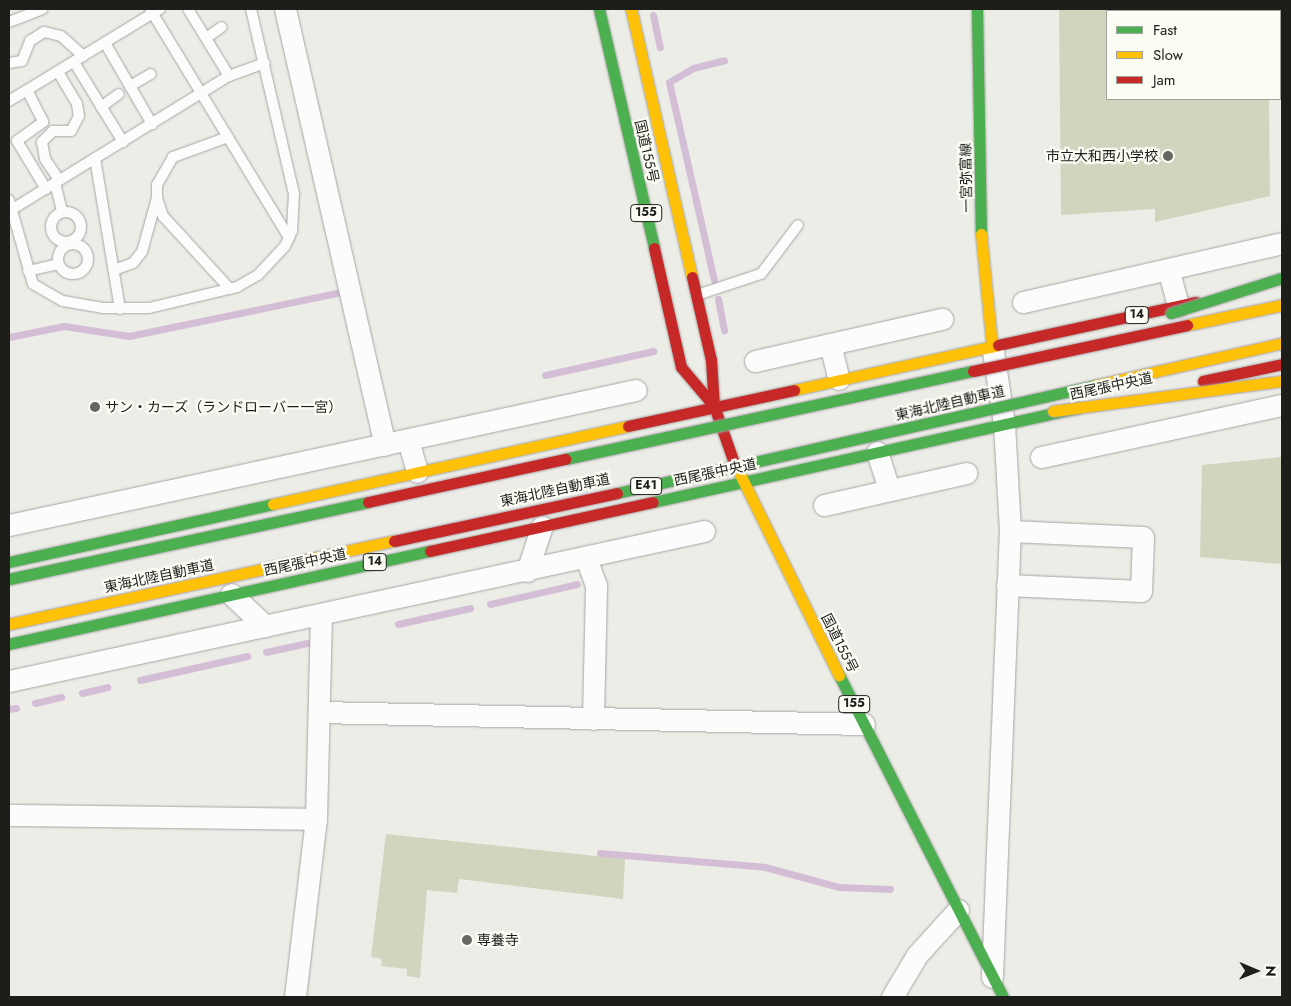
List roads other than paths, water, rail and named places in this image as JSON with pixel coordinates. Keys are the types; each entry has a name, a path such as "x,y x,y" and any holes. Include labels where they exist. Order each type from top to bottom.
{"main road":[{"name":"国道155号","path":"599,9 681,367 714,406"},
{"name":"国道155号","path":"631,9 711,360 714,406 741,482 1003,997"},
{"name":"一宮弥富線","path":"977,9 982,274 992,346"},
{"path":"1012,362 1282,278"},
{"name":"14","path":"9,562 714,406 1282,284"},
{"name":"東海北陸自動車道","path":"9,579 1282,305"},
{"name":"東海北陸自動車道","path":"9,624 702,475 1282,343"},
{"name":"西尾張中央道","path":"9,644 1282,364"},
{"path":"702,475 990,419 1282,381"}],"street":[{"path":"285,9 385,444"},
{"path":"1023,302 1169,272 1282,243"},
{"path":"1169,272 1178,306"},
{"path":"755,361 942,318"},
{"path":"830,344 839,379"},
{"path":"992,346 1004,424 1010,531 992,977"},
{"path":"1041,457 1275,406 1258,368"},
{"path":"9,525 636,390"},
{"path":"408,440 417,472"},
{"path":"877,452 889,490"},
{"path":"824,506 966,473"},
{"path":"527,571 542,526"},
{"path":"9,681 527,571 704,531"},
{"path":"1008,585 1141,590 1143,537 1010,531"},
{"path":"586,558 596,586 593,719"},
{"path":"231,594 265,626"},
{"path":"295,997 316,819 321,615"},
{"path":"318,712 864,724"},
{"path":"9,815 316,819"},
{"path":"892,997 917,955 958,910"}],"lane":[{"path":"9,22 43,9"},
{"path":"188,9 229,76"},
{"path":"251,9 292,174 294,212 289,238 258,275 230,289 149,308 120,309 63,301 44,292 28,271 10,205 46,189 229,76 264,63"},
{"path":"9,102 154,10 289,238"},
{"path":"206,38 222,27"},
{"path":"9,63 22,61 30,41 44,32 61,36 78,59 101,107 122,142"},
{"path":"105,42 152,124"},
{"path":"58,72 77,104 79,116 71,131 53,131 42,142 45,159 57,182 62,212"},
{"path":"130,86 151,74"},
{"path":"27,90 42,122 17,141 46,189"},
{"path":"101,107 119,94"},
{"path":"114,270 133,264 142,252 157,198 157,185 173,157 228,137"},
{"path":"95,158 120,309"},
{"path":"157,198 163,216 230,289"},
{"path":"696,295 761,274 798,225"},
{"path":"28,271 58,264"}],"waterway":[{"path":"653,15 660,47"},
{"path":"714,280 669,82 693,68 724,60"},
{"path":"9,337 64,326 129,336 341,292"},
{"path":"718,299 724,330"},
{"path":"545,375 653,351"},
{"path":"490,604 577,584"},
{"path":"398,624 470,608"},
{"path":"266,652 307,643"},
{"path":"140,680 247,656"},
{"path":"82,693 107,687"},
{"path":"35,703 61,697"},
{"path":"9,709 16,708"},
{"path":"600,853 765,867 839,887 890,889"}],"place":[{"name":"市立大和西小学校","path":"1168,156"},
{"name":"サン・カーズ（ランドローバー一宮）","path":"95,407"},
{"name":"専養寺","path":"467,940"}]}
